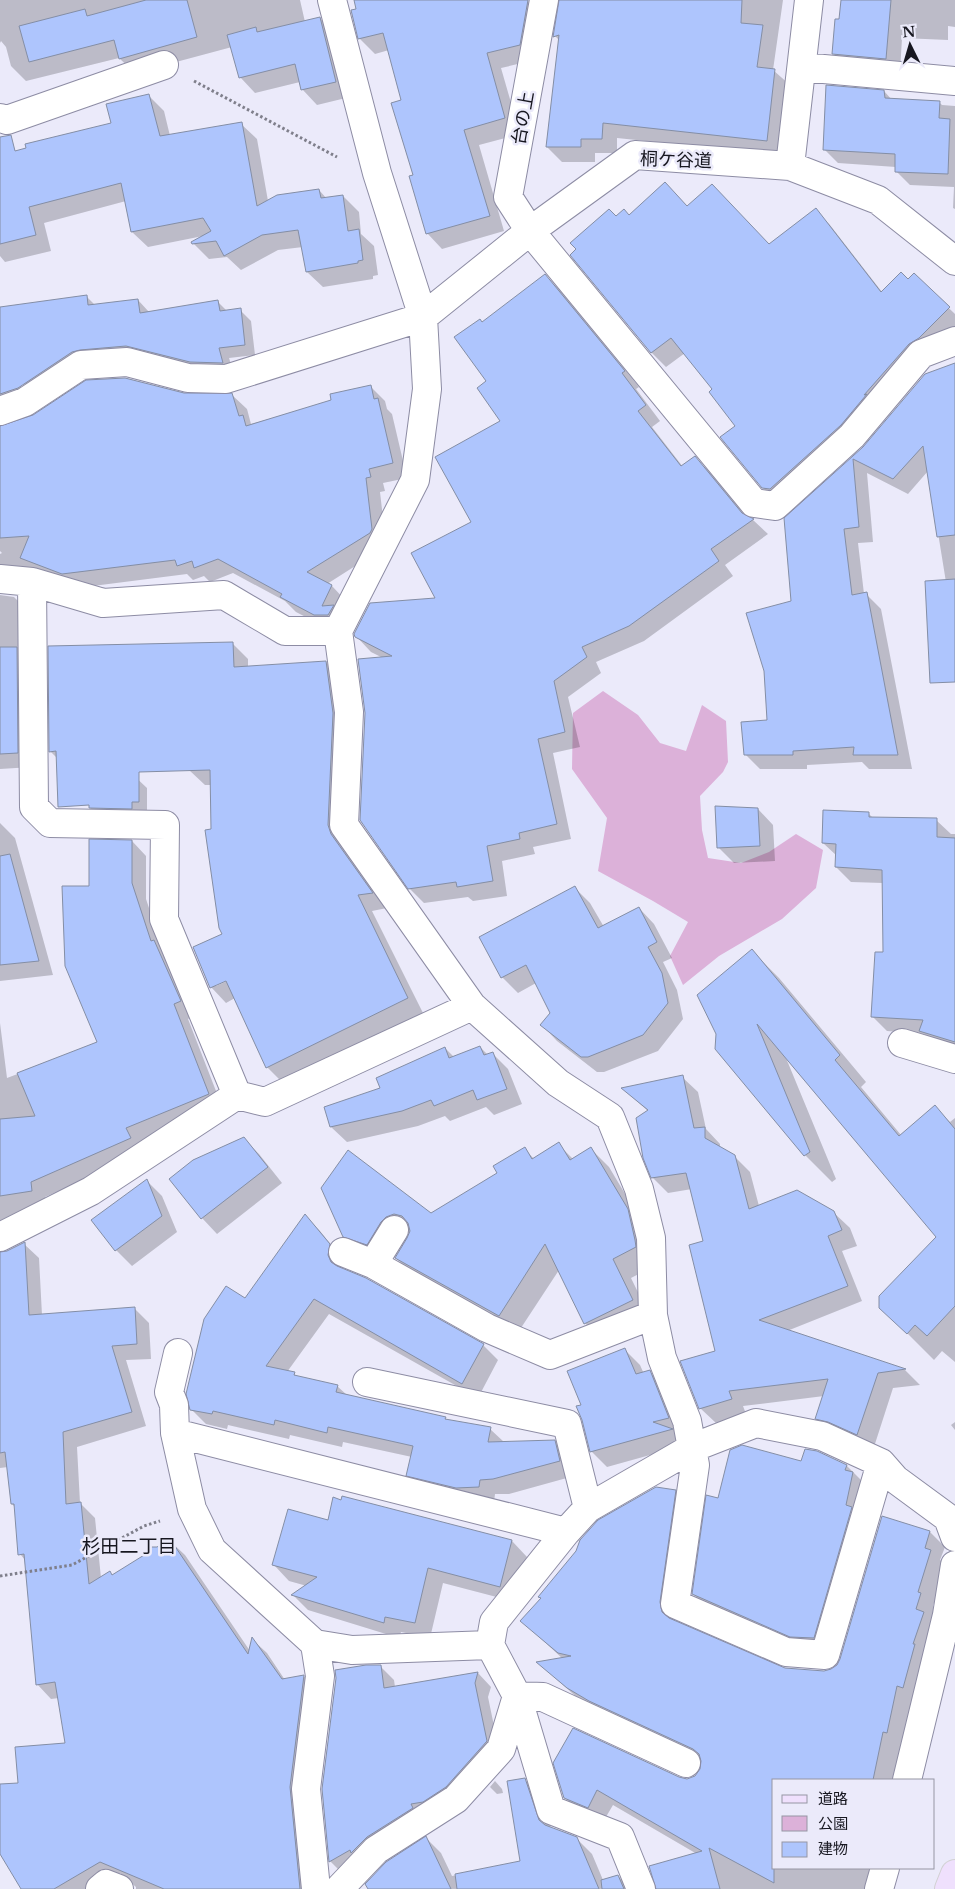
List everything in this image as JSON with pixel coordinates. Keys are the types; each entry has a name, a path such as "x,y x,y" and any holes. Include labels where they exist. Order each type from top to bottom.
{"main road":[{"path":"949,1889 955,1874"}],"street":[{"path":"332,0 377,173 423,317 427,389 415,480 338,631 349,712 344,825 472,1006 558,1083 610,1117 638,1189 651,1238 653,1315 662,1358 687,1421 695,1465 675,1604 786,1652 825,1655 881,1463"},
{"name":"台の上","path":"544,0 508,197 530,231 754,503 775,506 852,436 921,354 955,341"},
{"path":"790,166 809,0"},
{"path":"0,118 7,120 164,65"},
{"path":"802,67 955,81"},
{"name":"桐ケ谷道","path":"423,317 530,231 635,155 790,166 878,200 955,261"},
{"path":"0,411 25,402 81,365 127,362 188,378 226,379 423,317"},
{"path":"0,579 32,582 103,603 224,595 285,631 338,631"},
{"path":"32,582 34,807 50,823 165,825 164,919 237,1095"},
{"path":"0,1237 91,1191 237,1095 265,1102 472,1006"},
{"path":"902,1043 955,1060"},
{"path":"373,1264 394,1230"},
{"path":"343,1252 373,1264 487,1328 550,1355 653,1315"},
{"path":"178,1353 169,1392 174,1405 175,1433 192,1509 212,1550 315,1644 352,1650 490,1645"},
{"path":"367,1382 567,1424 588,1508"},
{"path":"641,1889 620,1837 551,1810 517,1696 490,1645 494,1622 566,1532 588,1508 692,1448 756,1423 822,1436 881,1463 895,1480 948,1518 955,1537"},
{"path":"175,1433 566,1532"},
{"path":"907,1779 946,1615 955,1565"},
{"path":"315,1644 320,1676 306,1789 316,1889"},
{"path":"517,1696 543,1697 686,1763"},
{"path":"339,1889 376,1850 456,1799 500,1749 517,1696"},
{"path":"879,1889 885,1869"},
{"path":"100,1889 106,1884 119,1889"}],"path":[{"path":"164,65 338,158 377,173"},
{"path":"0,1576 72,1565 144,1526 192,1509"}],"green space":[{"path":"603,691 638,715 660,743 686,751 702,705 726,721 728,762 723,772 700,796 702,830 708,858 741,863 769,852 796,834 823,850 816,888 782,919 719,956 683,985 670,956 688,922 598,871 607,818 572,769 573,713"}],"building":[{"path":"146,0 187,0 197,37 119,59 114,40 29,62 19,26 85,9 87,16"},
{"path":"354,0 528,0 520,45 487,53 505,118 464,130 490,216 426,234 409,176 413,175 391,103 401,100 383,33 358,39 351,10 356,9"},
{"path":"559,0 742,0 741,23 763,25 757,67 775,69 767,141 603,123 602,139 581,139 581,147 546,147 559,35 553,37"},
{"path":"841,0 891,0 886,59 832,54 835,19 839,19"},
{"path":"320,17 336,82 301,90 295,64 239,78 227,35 256,27 257,32"},
{"path":"826,85 884,90 885,98 940,101 939,118 950,119 948,174 895,172 895,154 823,150"},
{"path":"149,94 160,136 242,122 257,206 277,195 319,189 321,198 343,195 348,231 359,229 363,260 358,261 358,263 306,272 298,230 262,235 224,256 216,241 192,244 191,242 211,231 203,218 131,232 121,183 29,207 36,235 0,244 0,137 11,135 15,151 26,148 25,144 111,123 106,104"},
{"path":"665,182 687,206 712,184 769,244 816,208 881,292 901,272 908,279 914,273 950,307 919,338 909,344 864,395 867,394 841,425 770,489 762,488 720,437 735,426 709,392 712,389 671,338 651,353 570,255 576,249 570,243 609,209 616,216 624,209 629,215"},
{"path":"545,274 625,371 622,373 646,405 638,411 681,466 695,456 742,513 754,519 711,549 719,561 629,626 582,647 587,657 554,681 565,732 538,739 557,824 519,833 520,839 487,846 493,881 457,887 456,882 408,889 360,820 365,713 358,659 392,656 355,637 354,634 370,603 435,598 411,553 471,522 435,457 500,421 477,388 486,381 454,337 480,319 482,322"},
{"path":"87,295 88,305 138,299 140,313 218,300 220,311 241,308 245,345 219,348 223,363 190,362 126,346 80,350 72,352 18,388 0,394 0,307"},
{"path":"955,363 955,535 937,537 923,446 893,479 853,459 859,527 844,529 852,595 867,592 898,755 853,755 854,747 793,751 793,755 744,755 741,722 767,720 764,671 746,613 791,601 784,518 863,447 925,374"},
{"path":"125,378 184,393 232,393 239,416 243,415 246,426 331,400 330,394 371,385 374,399 378,398 393,463 369,469 371,477 366,478 372,529 370,533 307,572 332,585 322,606 334,605 328,615 314,615 280,597 282,594 218,559 194,568 192,561 177,566 175,560 62,574 20,558 29,536 0,538 0,426 33,415 86,380"},
{"path":"955,579 955,682 930,683 925,581"},
{"path":"233,642 234,667 326,661 333,713 328,825 331,834 373,893 358,895 408,998 266,1068 226,981 210,988 193,947 222,934 219,928 205,830 211,829 210,770 139,772 139,802 132,802 132,809 89,808 89,805 58,807 56,751 49,752 48,646"},
{"path":"0,647 17,647 18,753 0,754"},
{"path":"715,806 758,808 760,846 717,848"},
{"path":"823,810 869,812 869,817 937,818 937,837 955,838 955,1042 919,1031 923,1020 871,1017 875,952 883,952 882,870 835,867 836,844 822,843"},
{"path":"89,839 132,840 132,883 151,941 154,940 181,1001 174,1004 209,1094 126,1128 131,1138 31,1182 32,1191 0,1196 0,1119 35,1116 17,1073 97,1042 65,966 62,886 89,886"},
{"path":"10,854 39,961 0,965 0,856"},
{"path":"575,886 598,928 639,907 657,942 648,947 662,973 668,1003 643,1035 588,1057 581,1057 540,1025 550,1013 526,965 501,978 479,937"},
{"path":"752,949 840,1055 835,1060 899,1136 935,1105 955,1129 955,1306 927,1336 915,1325 907,1334 879,1308 879,1296 936,1237 757,1024 810,1152 804,1156 715,1049 716,1034 697,995"},
{"path":"480,1046 484,1055 493,1052 507,1089 477,1100 473,1090 434,1106 431,1100 402,1111 330,1127 324,1107 380,1088 376,1078 445,1047 449,1058"},
{"path":"683,1075 694,1128 705,1127 705,1138 735,1155 749,1209 797,1190 834,1211 842,1230 828,1236 848,1286 759,1320 906,1369 878,1373 857,1435 828,1422 815,1419 828,1379 729,1391 732,1399 699,1409 680,1361 715,1351 689,1245 703,1241 686,1173 651,1178 643,1158 636,1118 648,1110 621,1088"},
{"path":"244,1137 268,1167 201,1219 169,1179 193,1160"},
{"path":"559,1142 570,1160 591,1147 628,1209 636,1247 613,1259 633,1300 584,1324 545,1244 499,1316 395,1258 410,1231 408,1223 402,1216 394,1214 386,1217 367,1245 343,1237 321,1188 348,1150 431,1213 497,1173 493,1166 525,1147 532,1159"},
{"path":"147,1179 162,1216 115,1251 91,1220"},
{"path":"305,1214 330,1244 328,1255 331,1262 366,1278 484,1344 462,1384 314,1299 266,1366 295,1372 294,1375 338,1385 336,1392 446,1417 445,1419 491,1427 488,1442 555,1440 560,1461 493,1479 480,1480 479,1487 456,1488 406,1476 413,1446 328,1427 327,1433 275,1420 274,1425 213,1411 212,1414 190,1410 186,1394 204,1319 226,1286 245,1298"},
{"path":"25,1242 29,1315 135,1307 137,1344 112,1346 132,1412 63,1432 66,1504 81,1502 89,1584 110,1571 112,1575 149,1552 150,1547 157,1547 170,1539 248,1654 252,1637 282,1679 304,1675 290,1787 300,1889 164,1889 100,1862 54,1889 21,1889 0,1854 0,1784 18,1783 15,1747 65,1743 55,1682 36,1685 24,1554 18,1555 14,1504 11,1504 5,1452 0,1453 0,1252 7,1251"},
{"path":"625,1348 636,1374 650,1370 669,1418 653,1422 673,1429 590,1452 582,1420 576,1406 581,1405 567,1371"},
{"path":"742,1445 801,1461 805,1449 817,1451 847,1465 845,1470 853,1472 846,1505 852,1507 814,1638 790,1637 692,1594 706,1495 718,1498 730,1450"},
{"path":"656,1487 676,1490 660,1602 662,1612 669,1618 785,1668 824,1671 837,1665 840,1659 882,1516 930,1531 925,1548 931,1550 918,1592 921,1593 916,1609 924,1612 913,1644 915,1644 903,1688 897,1686 887,1733 883,1732 873,1779 772,1779 772,1869 774,1869 774,1883 709,1848 720,1889 656,1889 649,1866 702,1851 597,1790 588,1808 564,1798 553,1763 573,1728 679,1777 687,1779 695,1776 700,1769 701,1761 699,1754 693,1749 589,1701 567,1688 536,1662 571,1656 558,1653 520,1621 541,1598 538,1597 576,1551 580,1540 598,1520"},
{"path":"342,1496 512,1540 500,1587 428,1568 415,1623 385,1617 384,1623 291,1595 317,1577 272,1565 288,1509 328,1520 333,1497 341,1500"},
{"path":"366,1665 381,1665 384,1688 478,1672 475,1683 487,1741 446,1787 423,1802 411,1804 413,1808 367,1837 351,1853 350,1850 329,1862 322,1789 336,1678 335,1670"},
{"path":"525,1778 539,1820 545,1825 577,1837 599,1889 457,1889 455,1874 520,1861 507,1781"},
{"path":"426,1836 451,1889 368,1889 365,1884 386,1862"},
{"path":"618,1875 624,1889 602,1889 601,1880"}],"district":[{"name":"杉田二丁目","path":"129,1546"}]}
